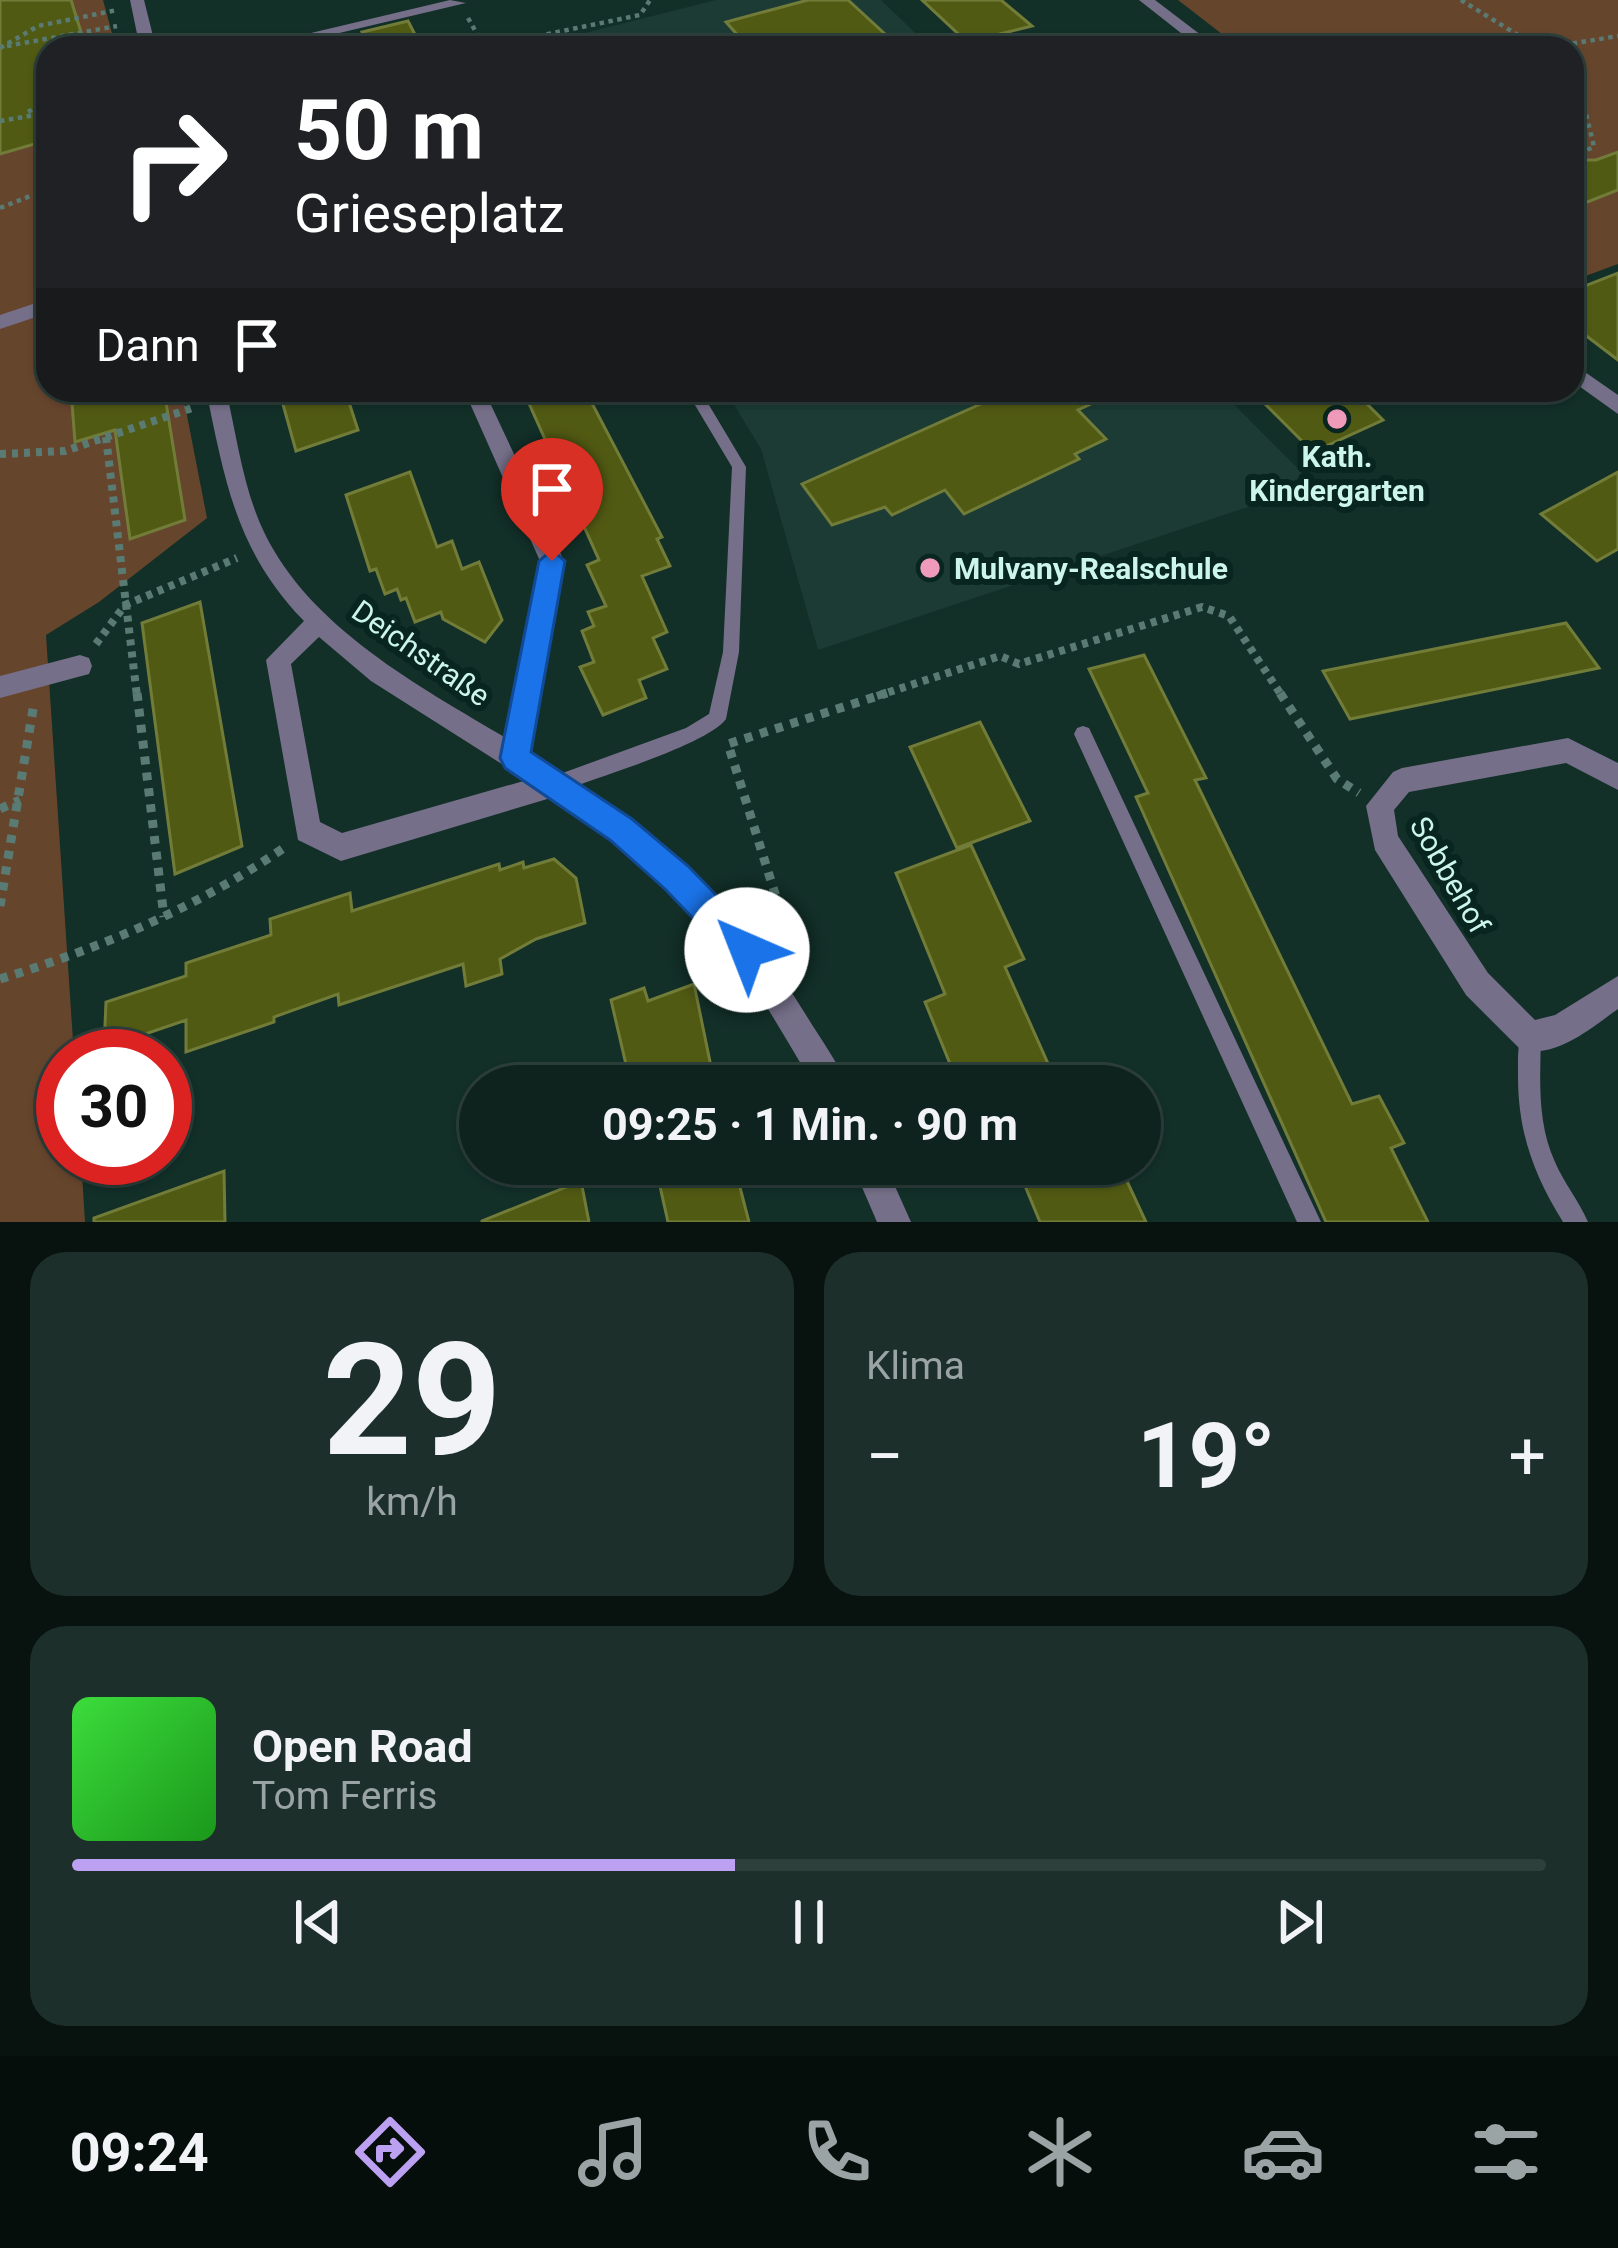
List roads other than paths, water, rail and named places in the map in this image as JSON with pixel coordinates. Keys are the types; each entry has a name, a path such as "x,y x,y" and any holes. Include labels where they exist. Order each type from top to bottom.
{"street":[{"path":"1146,0 1194,36"},
{"path":"341,36 458,2"},
{"path":"0,322 36,310"},
{"path":"1584,379 1618,406"},
{"name":"Deichstraße","path":"219,402 243,508 261,548 320,621 395,680 621,830 677,877 747,950 819,1065"},
{"path":"479,402 552,561 515,758"},
{"name":"Deichstraße","path":"320,621 278,660 308,830 341,848 556,784"},
{"path":"0,687 80,666"},
{"name":"Sobbehof","path":"1530,1037 1477,985 1385,840 1380,806 1402,781 1568,750 1618,777"},
{"path":"1530,1037 1562,1030 1618,991"},
{"path":"877,1185 894,1222"}],"lane":[{"path":"556,784 692,734 717,719 731,652 739,467 700,402"},
{"path":"1082,734 1309,1222"},
{"path":"1530,1037 1528,1116 1542,1161 1576,1222"}],"place":[{"name":"Kath. Kindergarten","path":"1337,419"},
{"name":"Mulvany-Realschule","path":"930,568"}]}
